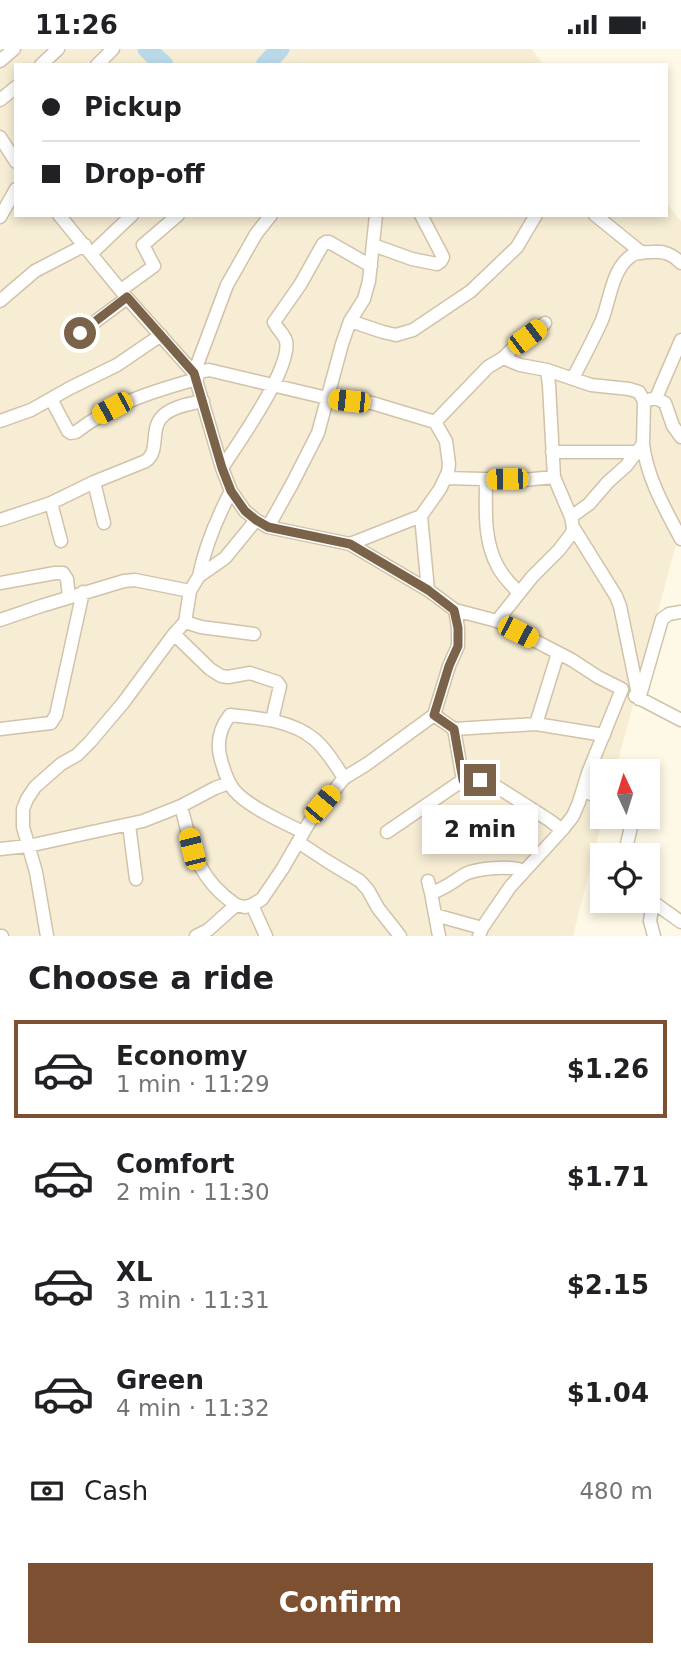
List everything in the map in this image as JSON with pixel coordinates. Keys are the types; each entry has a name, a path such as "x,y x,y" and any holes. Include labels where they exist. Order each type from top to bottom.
{"street":[{"path":"0,61 14,49"},
{"path":"43,63 58,49"},
{"path":"99,63 113,49"},
{"path":"0,100 14,89"},
{"path":"7,139 14,157"},
{"path":"0,217 14,192"},
{"path":"61,217 195,376 231,491 245,511 256,520 268,527 350,544 428,590 454,610 497,621 681,720"},
{"path":"0,301 35,271 88,249 129,217"},
{"path":"80,333 154,266 143,245 176,217"},
{"path":"195,376 227,285 256,234 269,217"},
{"path":"268,527 318,433 350,321 364,299 371,266 376,217"},
{"path":"373,245 412,259 437,264 443,257 422,217"},
{"path":"350,321 396,335 413,330 471,291 517,247 535,217"},
{"path":"597,217 642,253"},
{"path":"222,468 273,386 286,355 286,339 275,327 275,318 300,285 323,244 329,242 371,266"},
{"path":"573,379 608,305 618,271 632,255 657,251 669,253 681,263"},
{"path":"435,422 488,367 545,323"},
{"path":"0,421 31,410 117,365 161,335"},
{"path":"497,621 572,533 572,522 626,466 639,448 650,399 681,340"},
{"path":"503,358 591,384 629,389 665,403 673,426 681,437"},
{"path":"51,399 71,433 125,402 209,370 327,398 372,403 435,422 446,441 449,464 446,478 421,516 350,544"},
{"path":"547,370 554,477 572,522 617,596 639,699"},
{"path":"0,520 51,503 151,457 158,421 177,408 203,401"},
{"path":"552,452 639,448"},
{"path":"639,448 681,539"},
{"path":"446,478 523,480 554,477"},
{"path":"486,480 485,522 491,551 498,569 519,593"},
{"path":"94,482 104,523"},
{"path":"200,576 208,543 231,491"},
{"path":"51,503 61,541"},
{"path":"421,516 428,590"},
{"path":"47,936 36,872 23,827 23,809 27,799 35,787 90,743 123,703 185,622 190,591 200,576 225,558 256,520"},
{"path":"0,583 63,573 67,579 68,597"},
{"path":"0,620 124,581 135,580 190,591"},
{"path":"0,729 51,723 56,715 83,592"},
{"path":"181,806 197,863 216,888 236,905 245,907 262,898 322,804 344,778 434,715 458,646 454,610"},
{"path":"639,699 662,619 669,614 681,612"},
{"path":"185,622 201,627 254,634"},
{"path":"174,634 220,676 250,673 278,683 281,686 272,720"},
{"path":"536,724 558,653"},
{"path":"435,915 481,932 510,887 573,816 622,689"},
{"path":"344,778 320,745 305,733 272,720 230,715 225,722 218,749 229,783 240,797 279,820 360,881 400,936"},
{"path":"434,715 454,729 536,724 604,735"},
{"path":"454,729 463,780"},
{"path":"387,832 463,780 480,780 494,785 562,830"},
{"path":"0,849 28,846 129,825 181,806 229,783"},
{"path":"583,790 590,793"},
{"path":"129,825 136,879"},
{"path":"439,936 429,887 442,889 464,874 507,867 524,870"},
{"path":"204,934 236,905"},
{"path":"252,905 266,936"},
{"path":"660,905 680,920"},
{"path":"650,913 654,936"}],"shaded area":[{"path":"0,49 531,49 542,63 14,63 14,217 668,217 668,205 681,221 681,537 675,548 618,759 590,759 590,829 600,829 596,843 590,843 590,869 573,936 0,936"}],"waterway":[{"path":"147,49 162,63"},
{"path":"267,63 280,49"}],"route":[{"path":"80,333 127,297 194,373 222,468 231,491 245,511 268,527 350,544 428,590 454,610 458,646 434,715 454,729 463,780 480,780"}]}
